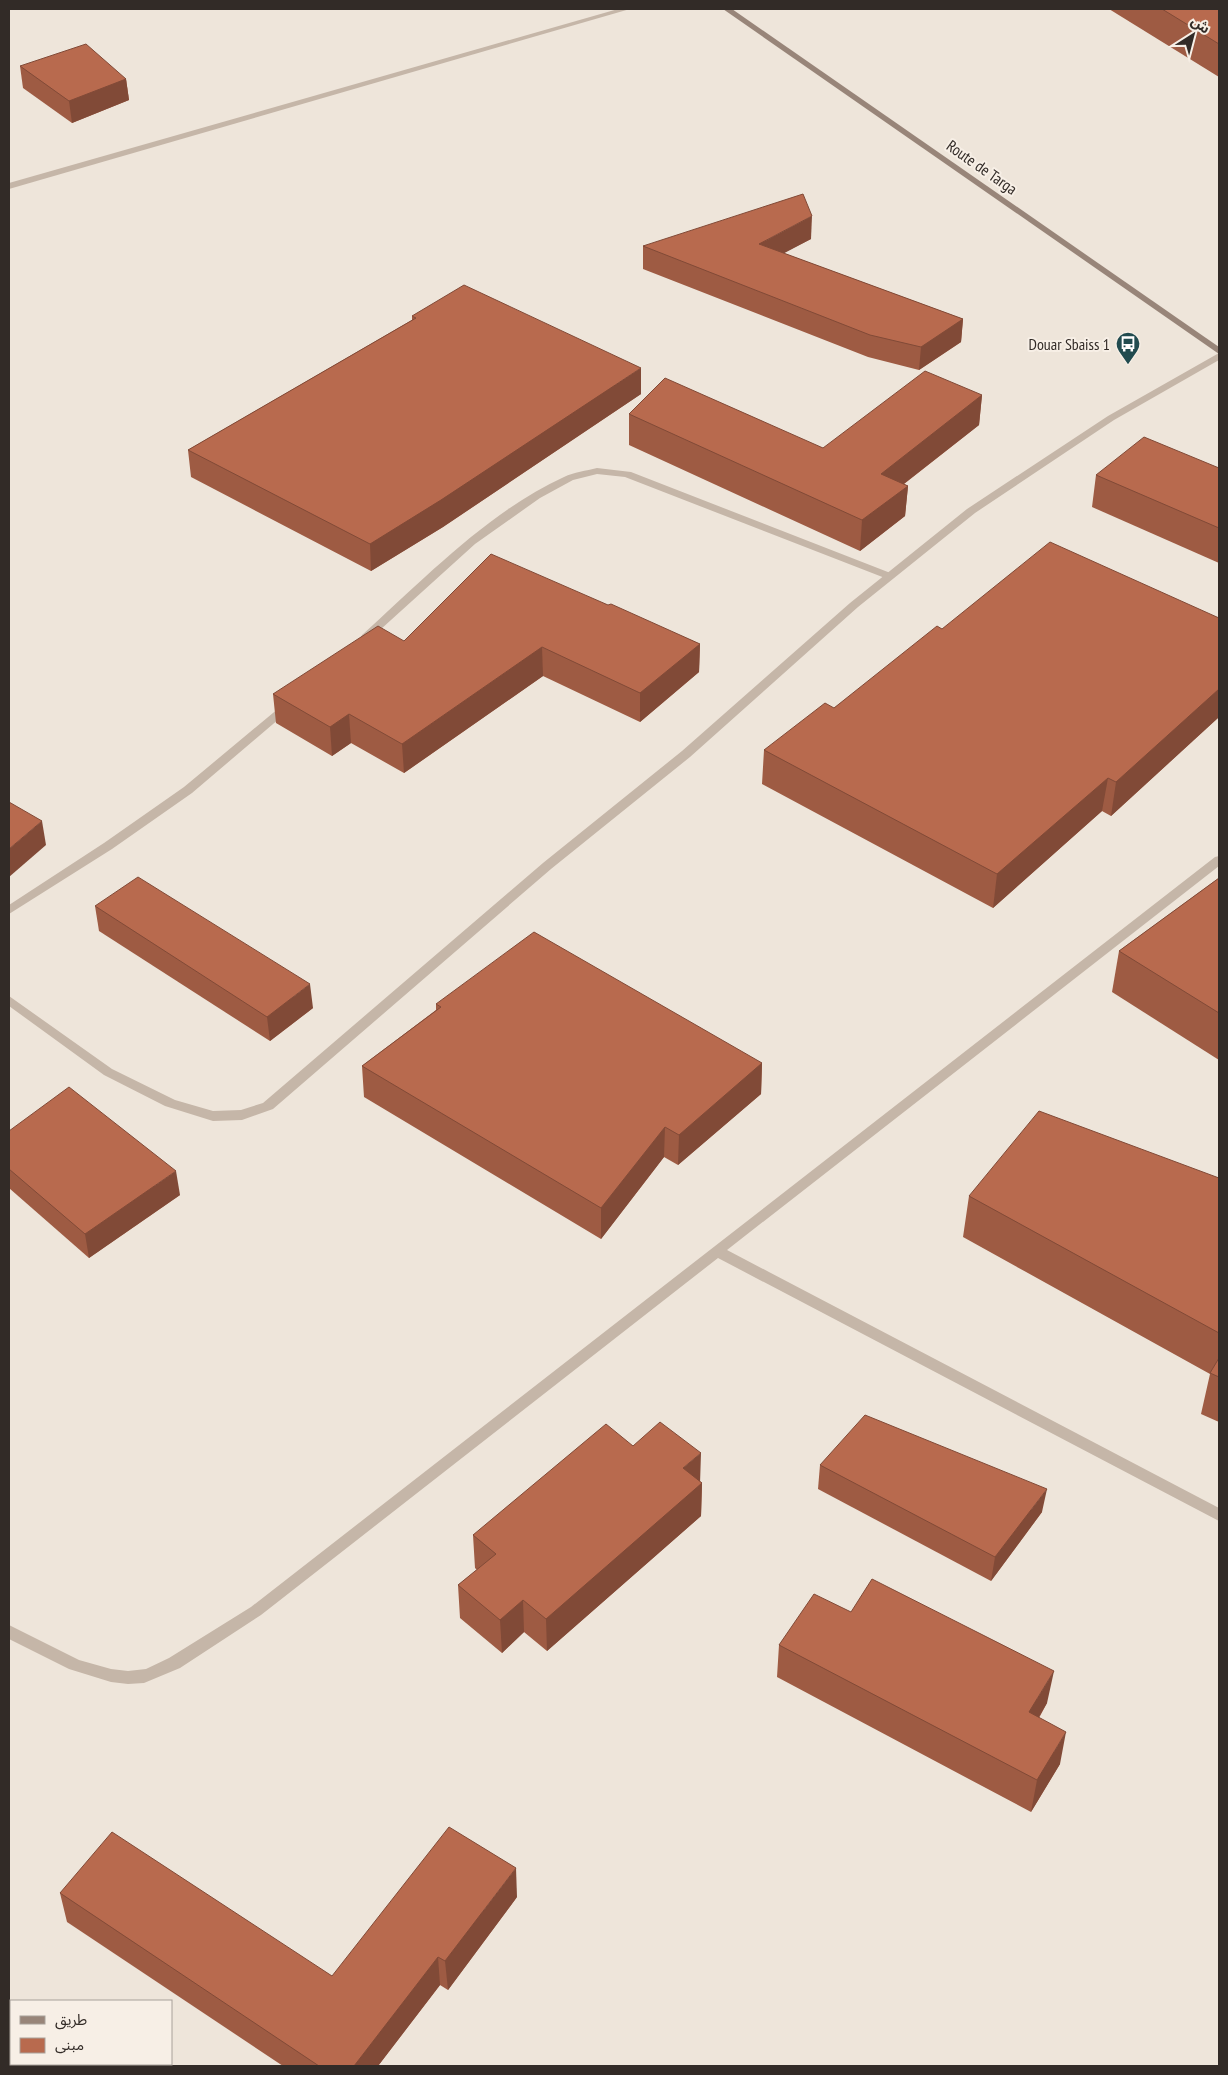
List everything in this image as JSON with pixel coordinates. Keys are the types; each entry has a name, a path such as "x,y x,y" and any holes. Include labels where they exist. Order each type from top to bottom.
{"main road":[{"name":"Route de Targa","path":"727,9 1219,351"}],"street":[{"path":"9,186 626,9"},
{"path":"9,1000 108,1072 170,1103 213,1116 242,1115 268,1106 547,866 686,754 889,576 971,511 1111,418 1219,356"},
{"path":"356,646 471,542 536,496 570,478 597,471 627,474 889,576"},
{"path":"9,910 108,846 188,790 298,697"},
{"path":"9,1631 24,1641 81,1667 114,1677 144,1676 181,1660 256,1611 1219,860"},
{"path":"716,1251 1219,1515"}],"building":[{"path":"1162,9 1219,9 1219,44"},
{"path":"86,44 126,79 69,101 20,66"},
{"path":"803,194 812,216 759,244 963,319 921,347 870,335 643,246"},
{"path":"464,285 641,368 441,500 370,544 188,450 416,318 412,316"},
{"path":"925,371 982,395 881,474 908,486 862,520 629,414 665,378 823,448"},
{"path":"1144,437 1219,468 1219,528 1096,475"},
{"path":"1050,542 1219,618 1219,689 1116,782 1108,778 997,874 764,750 825,703 834,708 937,626 942,629"},
{"path":"491,554 608,605 611,604 700,644 640,693 542,647 402,744 349,714 330,727 273,694 378,626 404,641"},
{"path":"9,802 42,821 9,849"},
{"path":"138,877 310,984 267,1017 95,906"},
{"path":"1219,878 1219,1013 1119,951"},
{"path":"534,932 762,1063 679,1135 665,1127 601,1208 362,1066 441,1007 436,1004"},
{"path":"69,1087 176,1171 85,1234 9,1169 9,1131"},
{"path":"1039,1111 1219,1178 1219,1333 969,1196"},
{"path":"1219,1358 1219,1377 1210,1373"},
{"path":"865,1415 1047,1489 995,1557 820,1465"},
{"path":"660,1422 701,1453 683,1468 702,1483 546,1619 523,1600 500,1620 458,1585 496,1554 473,1535 606,1424 633,1446"},
{"path":"872,1579 1054,1671 1029,1712 1066,1732 1037,1780 779,1645 814,1594 851,1612"},
{"path":"449,1827 516,1868 445,1961 438,1957 354,2066 319,2066 60,1893 112,1832 332,1976"},
{"path":"9,2024 10,2065 70,2066 9,2066"}],"place":[{"name":"Douar Sbaiss 1","path":"1128,365"}]}
